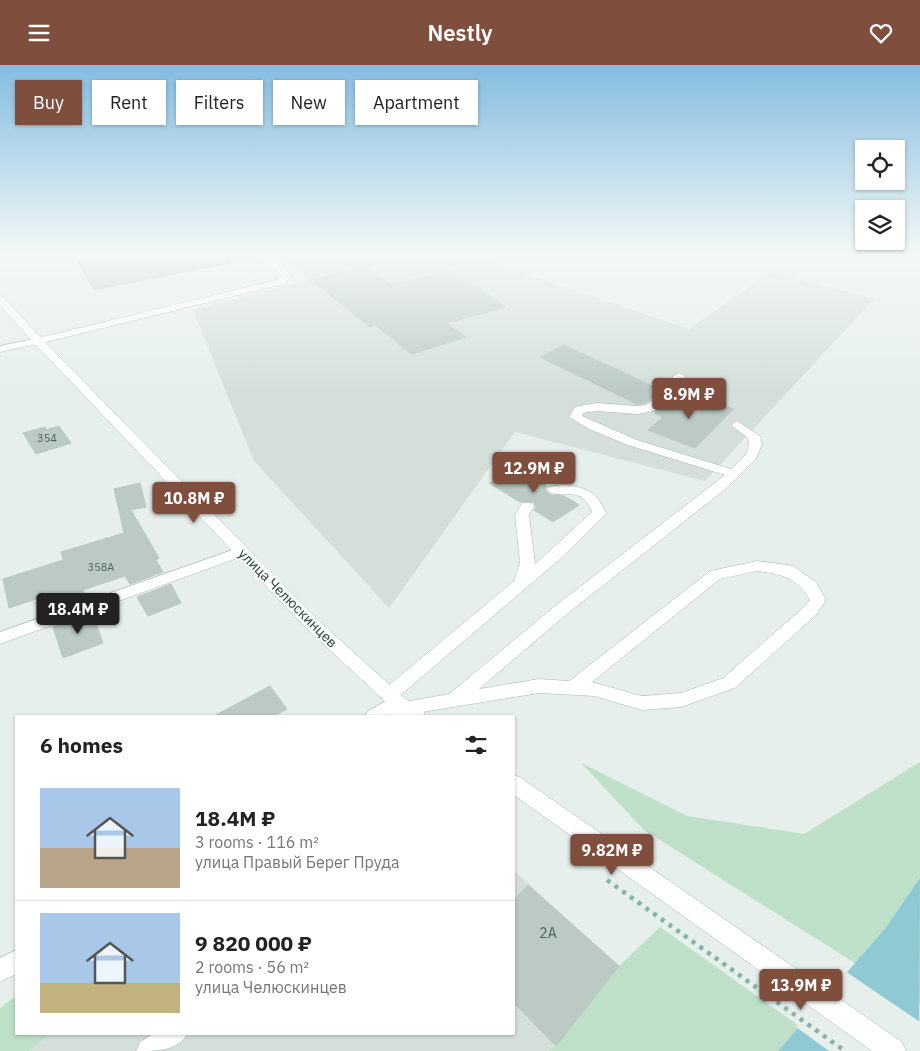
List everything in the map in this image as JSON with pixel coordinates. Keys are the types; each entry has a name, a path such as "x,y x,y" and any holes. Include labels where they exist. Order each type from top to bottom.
{"main road":[{"name":"улица Челюскинцев","path":"0,299 38,341 310,622 401,707"},
{"path":"0,349 210,299"},
{"path":"680,376 676,389 650,408 638,410 596,407 578,410 576,417 594,427 662,452 734,474"},
{"path":"455,699 562,610 724,484 750,459 756,444 754,436 737,425"},
{"path":"401,707 521,583 554,556 598,513 594,501 578,491 554,490"},
{"path":"521,583 528,562 522,515 527,506"},
{"path":"0,638 242,552"},
{"path":"377,715 401,707 539,686 594,689 642,703 681,700 729,683 810,611 818,600 810,586 788,570 757,567 715,575 572,687"},
{"path":"515,785 731,939 893,1051"},
{"path":"0,970 15,962"},
{"path":"149,1051 173,1035"}],"path":[{"path":"600,875 845,1051"}],"shaded area":[{"path":"236,299 599,299 689,329 733,299 874,299 705,481 515,432 389,608 254,461 193,310"},
{"path":"515,872 619,966 556,1046 548,1051 29,1051 49,1035 515,1035"}],"green space":[{"path":"920,762 920,1004 644,830 581,763 687,816 804,834"},
{"path":"660,927 834,1051 548,1051 556,1046 619,966"},
{"path":"15,997 15,1035 49,1035 29,1051 0,1051 0,1008"}],"water":[{"path":"920,878 919,1051 778,1051 885,929"}],"pier":[{"path":"845,971 920,1022 920,1051 829,1051 796,1027"}],"building":[{"path":"335,299 494,299 506,307 446,323 466,337 412,354 375,325 370,327"},
{"path":"564,345 663,391 645,403 637,404 540,357"},
{"path":"676,397 699,404 705,399 733,409 695,448 648,430 663,417 655,413"},
{"path":"59,426 71,443 36,454 23,433 45,427 46,430"},
{"path":"515,468 547,486 545,490 551,495 564,496 579,505 553,522 534,510 536,507 534,502 520,502 489,483"},
{"path":"140,483 146,507 131,510 159,558 156,560 163,572 130,584 125,576 83,590 87,599 48,613 42,597 9,608 3,579 63,560 61,552 124,533 114,489"},
{"path":"171,584 181,603 148,616 137,597"},
{"path":"92,613 103,643 63,658 53,627"},
{"path":"270,686 287,709 276,715 216,715"},
{"path":"528,885 619,966 556,1046 515,1004 515,899"}]}
